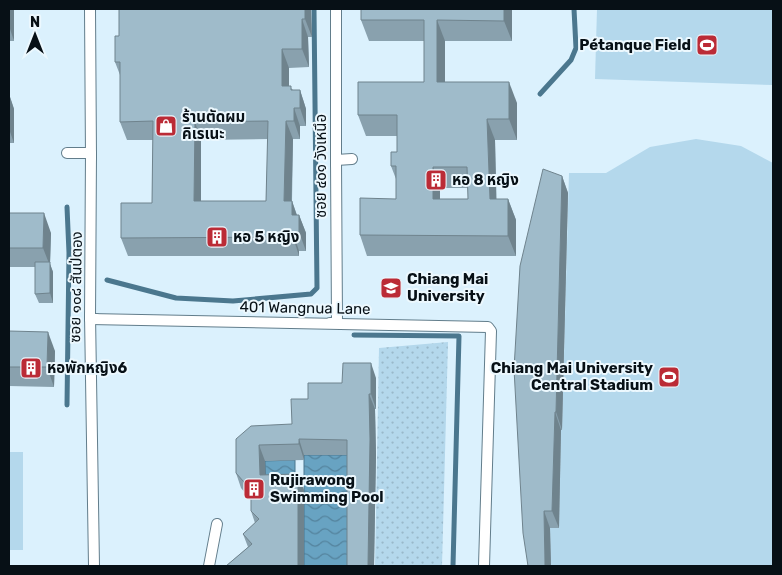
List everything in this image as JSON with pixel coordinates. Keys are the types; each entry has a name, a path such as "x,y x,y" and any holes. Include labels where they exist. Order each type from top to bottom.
{"lane":[{"name":"ซอย ๑๐๘ สันป่ตอง","path":"90,9 90,319 94,566"},
{"name":"ซอย ๔๐๑ วังเหนึอ","path":"336,9 337,323"},
{"path":"67,153 91,153"},
{"path":"336,160 352,159"},
{"name":"401 Wangnua Lane","path":"90,319 488,326 491,331 484,566"},
{"path":"209,566 217,524"}],"shaded area":[{"name":"Chiang Mai University","path":"9,9 773,9 773,566 9,566"},
{"name":"Pétanque Field","path":"597,9 773,9 773,85 595,79"},
{"name":"Chiang Mai University Central Stadium","path":"696,139 741,146 773,163 773,566 551,566 550,528 559,528 569,173 606,173 650,147"},
{"path":"448,342 442,566 375,566 379,348"},
{"path":"9,452 23,452 23,550 9,550"}],"water":[{"path":"304,455 353,455 352,566 304,566"},
{"path":"295,460 295,490 266,491 265,461"}],"building":[{"path":"119,9 305,9 305,19 302,19 302,49 282,49 282,86 291,86 291,90 300,90 300,108 294,108 294,121 286,121 284,201 292,201 292,215 299,215 299,232 293,232 293,237 121,238 121,203 152,203 153,121 120,122 120,62 115,62 115,36 119,36","holes":["268,121 266,201 194,201 195,122"]},
{"path":"361,9 504,9 504,21 437,20 437,82 509,82 509,119 487,119 490,199 508,199 508,236 360,235 360,198 396,199 396,166 391,166 391,152 397,152 397,115 358,115 358,82 424,82 424,20 361,20","holes":["433,167 467,167 468,199 433,199"]},
{"path":"543,169 562,176 556,412 552,511 544,511 545,566 528,566 523,533 514,369 520,266"},
{"path":"9,213 44,213 43,248 9,248"},
{"path":"35,262 50,262 50,293 35,294"},
{"path":"9,331 48,332 47,367 9,367"},
{"name":"Rujirawong Swimming Pool","path":"343,363 371,363 371,394 369,394 368,566 347,566 347,440 299,439 299,444 259,445 260,475 298,474 298,566 226,566 252,544 243,534 259,519 251,511 251,490 236,473 236,439 251,426 292,424 291,399 308,399 308,383 342,383"}],"waterway":[{"path":"107,280 176,298 233,301 311,294 317,288 314,9"},
{"path":"540,94 571,60 576,48 574,9"},
{"path":"67,207 69,253 67,405"},
{"path":"354,335 459,336 453,566"}],"place":[{"name":"Pétanque Field","path":"707,45"},
{"name":"ร้านตัดผม คิเรเนะ","path":"166,126"},
{"name":"หอ 8 หญิง","path":"436,180"},
{"name":"หอ 5 หญิง","path":"217,237"},
{"name":"Chiang Mai University","path":"391,288"},
{"name":"หอพักหญิง6","path":"31,368"},
{"name":"Chiang Mai University Central Stadium","path":"669,377"},
{"name":"Rujirawong Swimming Pool","path":"254,489"}]}
